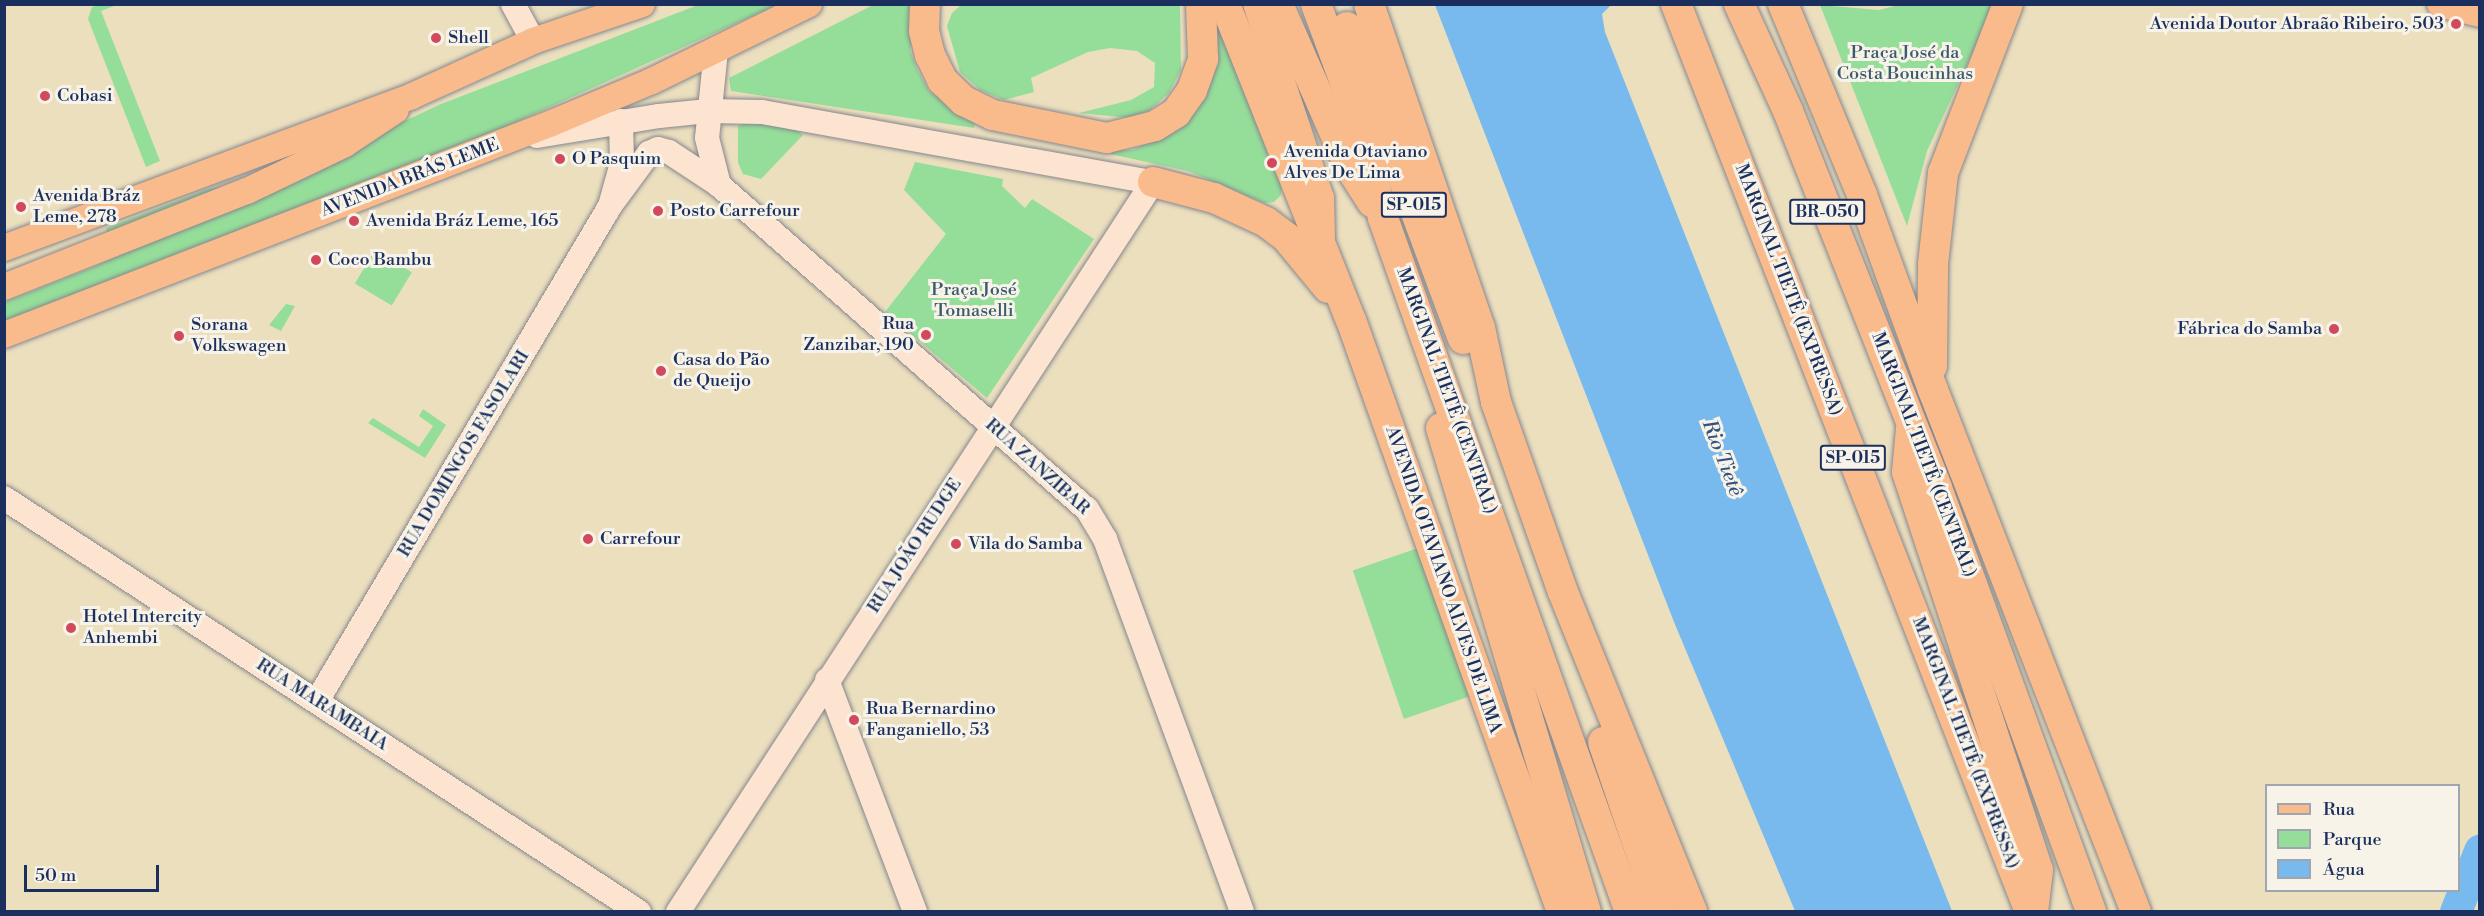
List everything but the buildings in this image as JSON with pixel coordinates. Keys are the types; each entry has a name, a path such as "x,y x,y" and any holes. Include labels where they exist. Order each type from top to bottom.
{"highway":[{"path":"925,4 924,31 930,55 942,80 964,101 993,115 1107,138 1155,126 1176,113 1192,90 1203,59 1201,4"},
{"name":"AVENIDA OTAVIANO ALVES DE LIMA","path":"1225,4 1351,320 1562,912"},
{"path":"1278,4 1349,166 1383,218"},
{"name":"MARGINAL TIETÊ (CENTRAL)","path":"1316,4 1356,112 1383,218 1434,354 1630,912"},
{"name":"SP-015","path":"1338,4 1469,356 1496,402"},
{"name":"SP-015","path":"1369,4 1480,328 1496,402 1563,592 1692,912"},
{"name":"MARGINAL TIETÊ (EXPRESSA)","path":"1676,4 2031,912"},
{"name":"MARGINAL TIETÊ (CENTRAL)","path":"1739,4 1788,111 1911,422 2091,912"},
{"path":"1783,4 1858,184 1933,390 2136,912"},
{"path":"1933,390 1933,264 1943,173 2007,4"},
{"path":"1153,182 1214,198 1266,222 1299,252 1351,320"},
{"path":"1434,354 1432,389 1446,451 1586,912"},
{"path":"1911,422 1907,472 2038,870 2031,912"},
{"path":"1563,592 1580,673 1660,912"}],"main road":[{"path":"4,248 412,96 596,13 642,4"},
{"name":"AVENIDA BRÁS LEME","path":"4,335 499,144 716,50 809,4"},
{"path":"1256,4 1321,198 1322,248"},
{"path":"2440,4 2480,14"},
{"path":"4,287 247,191 369,130 412,96"}],"street":[{"path":"513,4 533,40"},
{"name":"RUA ZANZIBAR","path":"716,50 708,111 709,157 719,186"},
{"path":"499,144 621,121 708,111 762,112 1153,182"},
{"name":"RUA DOMINGOS FASOLARI","path":"610,206 622,163 621,121"},
{"name":"RUA DOMINGOS FASOLARI","path":"317,701 610,206 649,153 658,148 669,153"},
{"name":"RUA ZANZIBAR","path":"669,153 719,186 1087,509 1101,531 1242,912"},
{"name":"RUA JOÃO RUDGE","path":"678,912 1153,182"},
{"name":"RUA MARAMBAIA","path":"4,498 639,912"},
{"path":"827,680 915,912"}],"green space":[{"name":"Praça José da Costa Boucinhas","path":"1903,4 1995,5 1927,151 1907,226 1820,5 1879,10"},
{"path":"117,5 101,11 160,161 146,167 88,19 92,7"},
{"path":"698,5 777,5 503,128 5,321 5,302 91,268 254,192 109,240 106,228 208,189 254,182 261,188 441,104"},
{"path":"873,5 917,5 910,50 918,71 929,91 975,123 974,128 731,91 729,78"},
{"path":"961,5 1180,5 1181,70 1169,93 1150,110 1131,118 1079,113 1131,100 1154,87 1155,63 1137,51 1110,48 1088,52 1031,78 1034,92 1004,100 980,90 960,72 947,26 952,13"},
{"path":"1217,7 1283,181 1281,195 1274,202 1264,203 1188,171 1110,154 1112,150 1132,150 1156,140 1194,110 1212,80 1218,41"},
{"path":"750,121 789,124 803,135 761,179 743,174 738,163 738,126"},
{"name":"Praça José Tomaselli","path":"915,162 1003,179 1002,186 1025,208 1032,199 1094,239 987,398 885,312 946,234 904,190"},
{"path":"375,250 412,272 392,306 355,283"},
{"path":"286,304 295,306 281,331 269,325"},
{"path":"423,409 446,425 425,458 368,423 373,418 419,447 433,426 419,416"},
{"path":"1418,548 1469,696 1404,719 1353,570"}],"water":[{"name":"Rio Tietê","path":"1435,5 1611,5 1602,14 1605,32 1952,911 1795,911 1674,622"}],"waterway":[{"path":"2456,912 2480,851"}],"place":[{"name":"Avenida Doutor Abraão Ribeiro, 503","path":"2456,24"},
{"name":"Shell","path":"436,38"},
{"name":"Cobasi","path":"45,96"},
{"name":"O Pasquim","path":"560,159"},
{"name":"Avenida Otaviano Alves De Lima","path":"1272,163"},
{"name":"Avenida Bráz Leme, 278","path":"21,207"},
{"name":"Posto Carrefour","path":"658,211"},
{"name":"Avenida Bráz Leme, 165","path":"354,221"},
{"name":"Coco Bambu","path":"316,260"},
{"name":"Fábrica do Samba","path":"2334,329"},
{"name":"Rua Zanzibar, 190","path":"926,335"},
{"name":"Sorana Volkswagen","path":"179,336"},
{"name":"Casa do Pão de Queijo","path":"661,371"},
{"name":"Carrefour","path":"588,539"},
{"name":"Vila do Samba","path":"956,544"},
{"name":"Hotel Intercity Anhembi","path":"71,628"},
{"name":"Rua Bernardino Fanganiello, 53","path":"854,720"}]}
